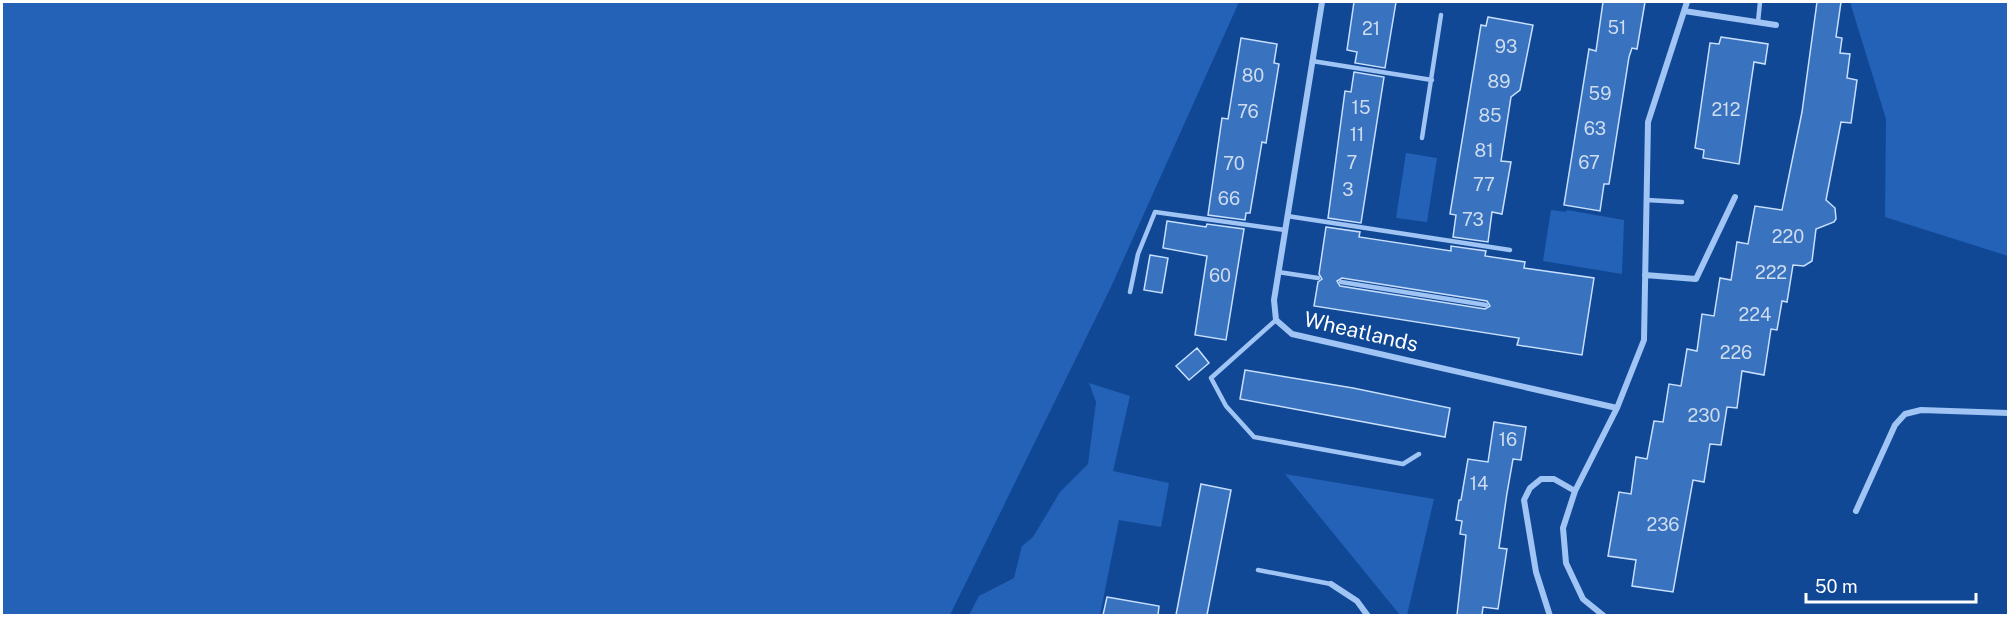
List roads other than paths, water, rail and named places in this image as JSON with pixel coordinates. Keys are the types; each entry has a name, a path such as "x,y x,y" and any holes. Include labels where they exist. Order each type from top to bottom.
{"street":[{"name":"Wheatlands","path":"1322,2 1278,272 1274,300 1276,320 1292,334 1617,408"},
{"path":"1604,615 1583,599 1566,563 1563,528 1575,491 1617,408 1644,340 1648,122 1687,2"},
{"path":"1684,11 1776,25"},
{"path":"1645,275 1696,279 1735,197"},
{"path":"1856,511 1895,425 1905,414 1921,410 2008,413"},
{"path":"1550,615 1536,572 1524,500 1530,488 1541,479 1554,479 1575,491"},
{"path":"1331,584 1357,601 1368,615"}],"lane":[{"path":"1758,22 1760,2"},
{"path":"1422,138 1441,15"},
{"path":"1312,61 1432,80"},
{"path":"1647,200 1682,202"},
{"path":"1130,292 1138,254 1155,212 1285,230"},
{"path":"1287,216 1510,250"},
{"path":"1278,272 1318,278"},
{"path":"1341,282 1486,305"},
{"path":"1276,320 1211,378 1226,406 1254,437 1402,464 1419,453"},
{"path":"1258,570 1331,584"}]}
